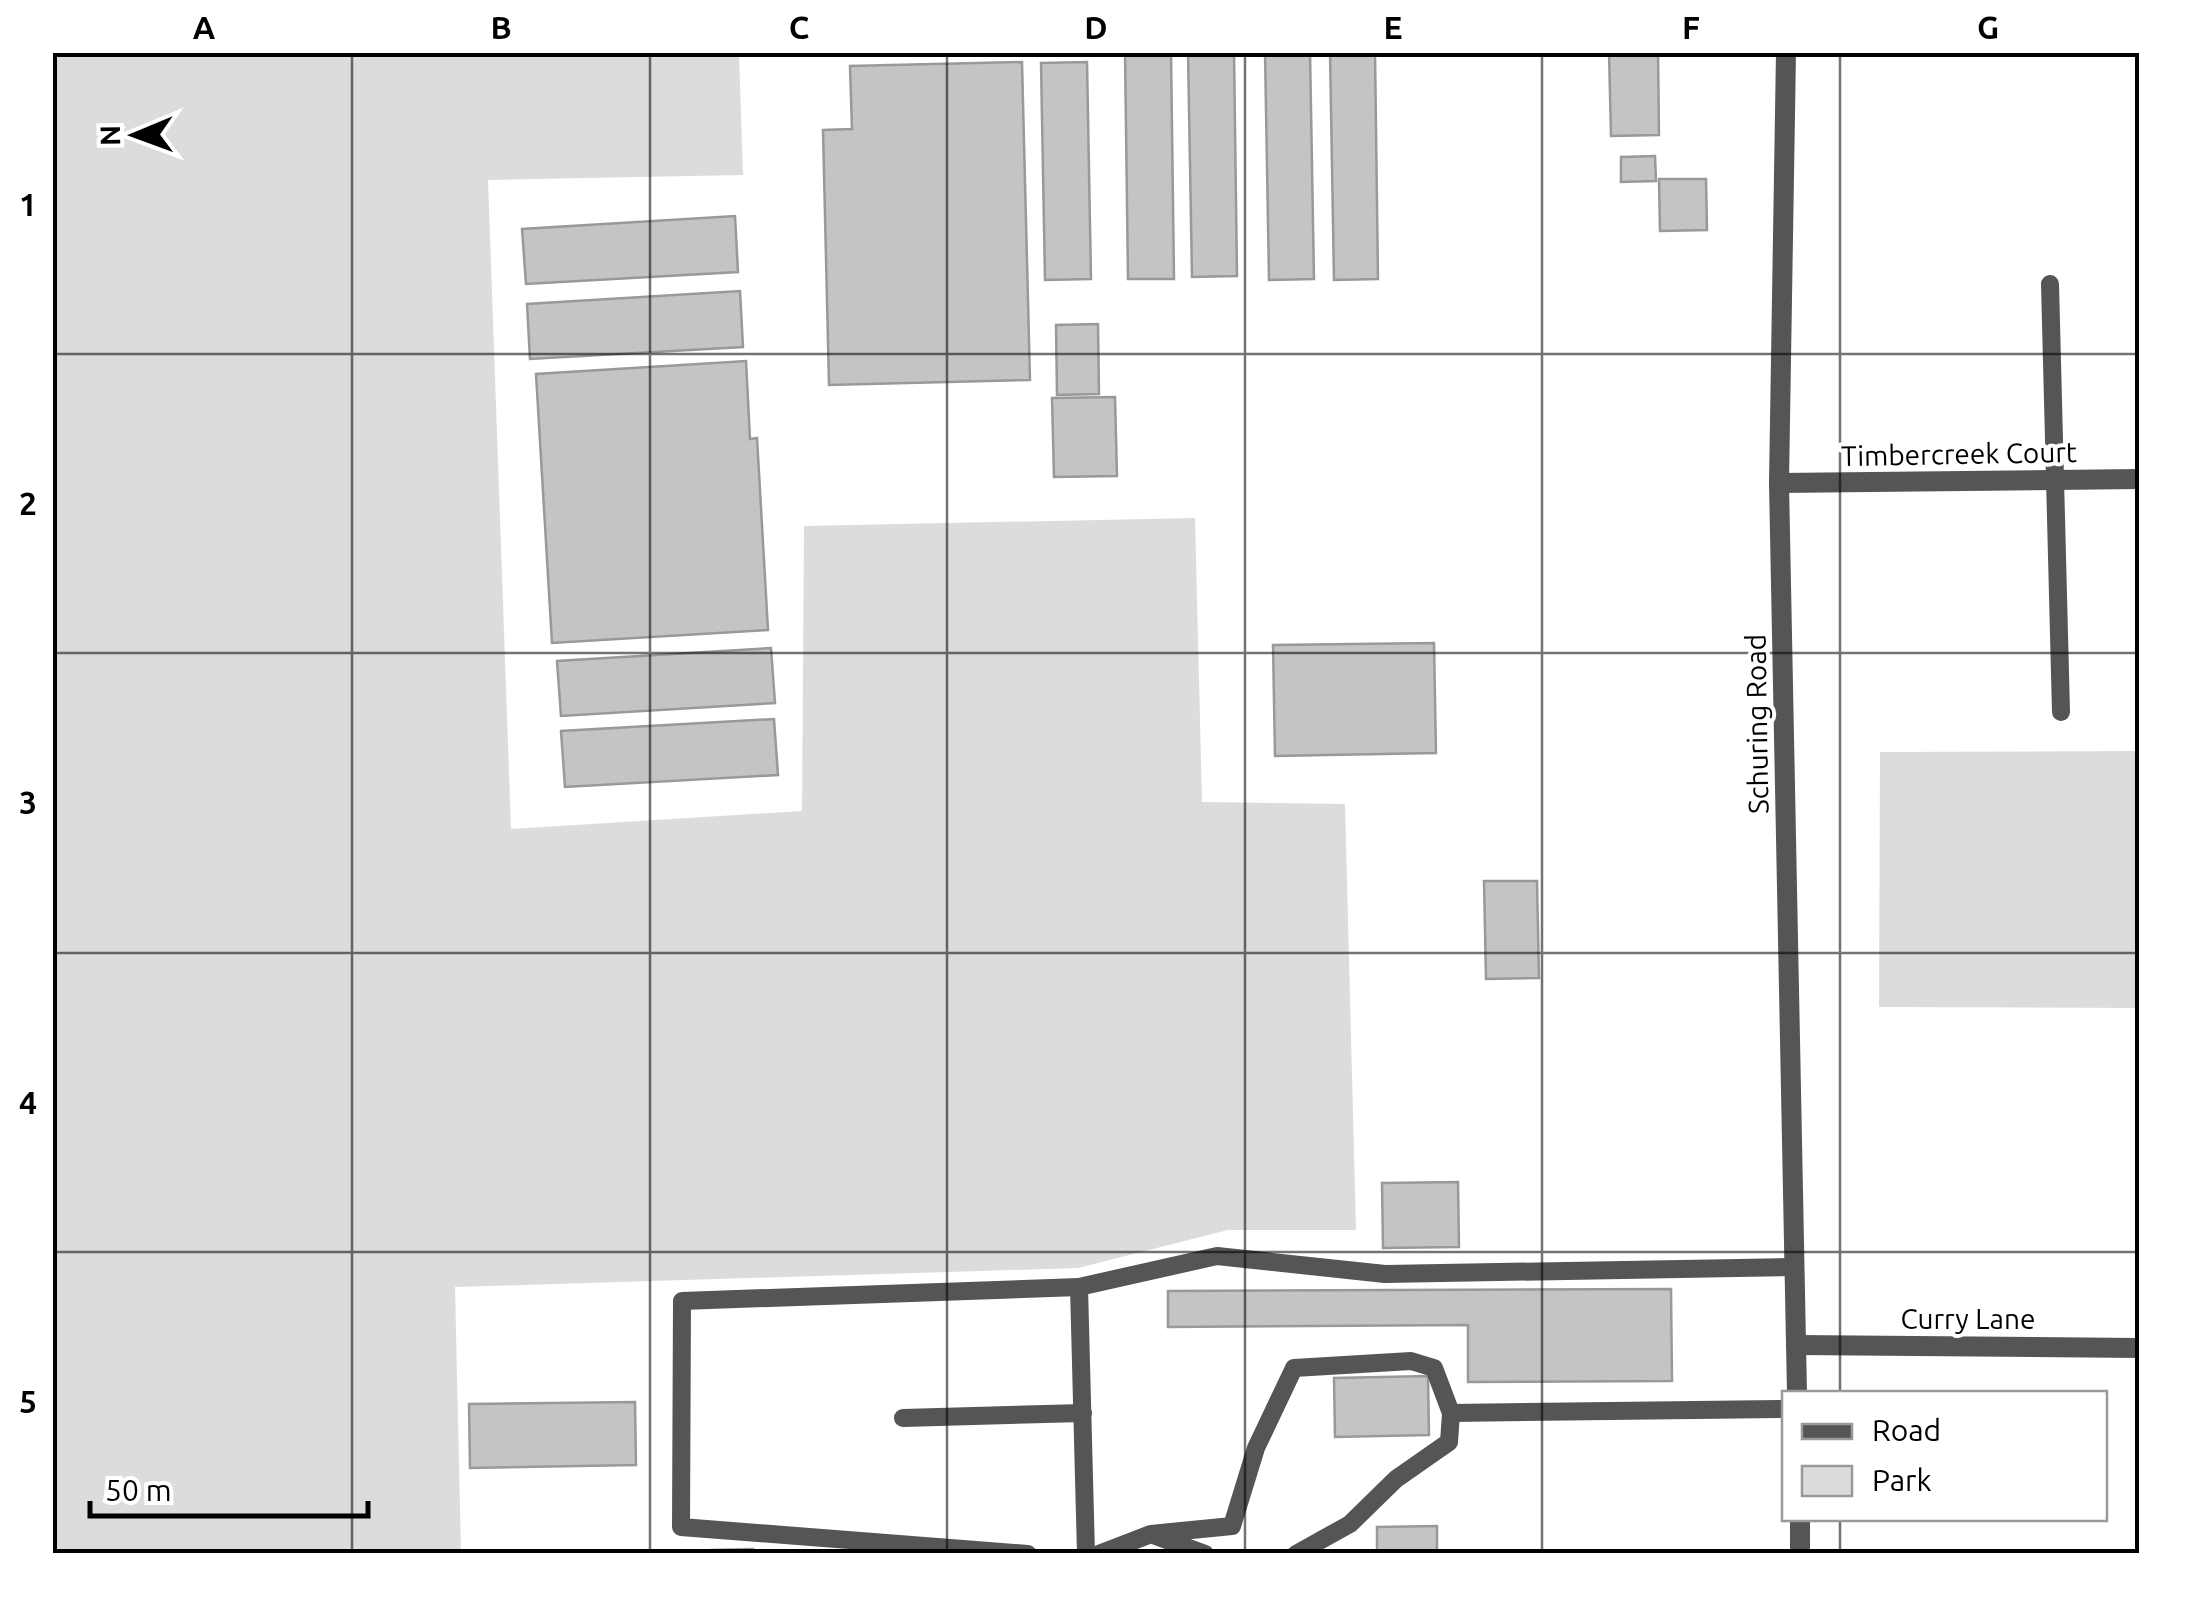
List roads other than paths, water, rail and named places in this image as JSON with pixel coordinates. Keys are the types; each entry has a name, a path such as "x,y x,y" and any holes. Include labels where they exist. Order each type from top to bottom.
{"street":[{"name":"Schuring Road","path":"1786,52 1780,483 1797,1391"},
{"name":"Timbercreek Court","path":"1780,483 2140,479"},
{"name":"Curry Lane","path":"1796,1345 2140,1348"},
{"path":"1800,1521 1800,1554"}],"lane":[{"path":"2050,284 2061,712"},
{"path":"1028,1554 681,1527 682,1301 1080,1287 1218,1256 1385,1274 1795,1267"},
{"path":"1080,1287 1086,1554"},
{"path":"1099,1554 1151,1534 1232,1526 1256,1448 1294,1368 1411,1361 1434,1368 1451,1414 1449,1442 1396,1479 1350,1524 1296,1554"},
{"path":"1451,1414 1782,1409"},
{"path":"903,1418 1083,1414"},
{"path":"1151,1534 1205,1554"}]}
